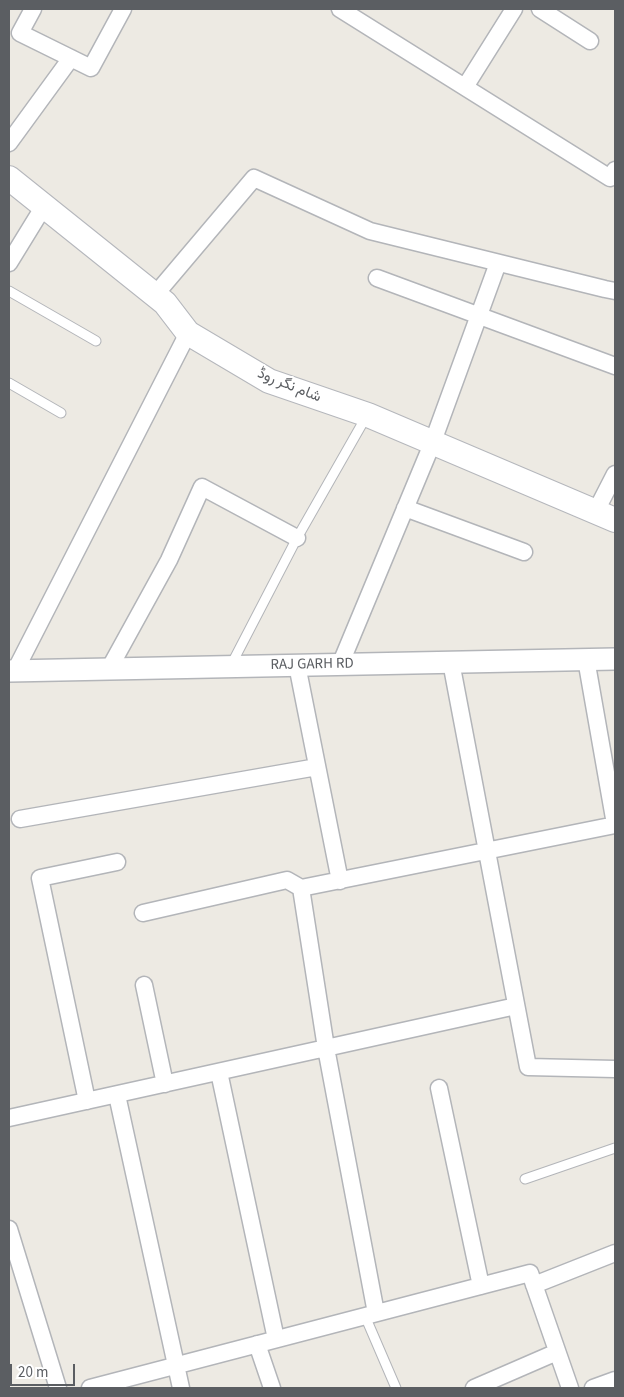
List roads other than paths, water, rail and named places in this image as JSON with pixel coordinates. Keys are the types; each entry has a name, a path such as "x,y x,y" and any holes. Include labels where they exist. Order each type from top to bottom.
{"main road":[{"name":"شام نگر روڈ","path":"9,178 165,303 188,333 270,381 368,415 432,444 605,516"}],"street":[{"path":"33,9 20,33 91,68 123,9"},
{"path":"340,9 610,178 615,170"},
{"path":"465,87 514,9"},
{"path":"540,9 590,41"},
{"path":"9,143 71,58"},
{"path":"155,295 254,178 370,231 605,290 615,290"},
{"path":"9,263 44,206"},
{"path":"340,665 432,444 498,263"},
{"path":"377,278 615,366"},
{"path":"12,671 188,333"},
{"path":"605,516 615,474"},
{"path":"109,669 169,560 202,487 297,538"},
{"path":"406,508 524,552"},
{"path":"143,913 287,880 301,888 615,825 586,659"},
{"name":"RAJ GARH RD","path":"12,671 615,659"},
{"path":"451,662 528,1067 615,1069"},
{"path":"297,665 340,881"},
{"path":"20,819 317,767"},
{"path":"87,1101 40,878 117,862"},
{"path":"301,888 370,1315"},
{"path":"144,985 165,1084"},
{"path":"9,1118 516,1006"},
{"path":"220,1072 276,1340"},
{"path":"439,1088 481,1286"},
{"path":"117,1094 181,1388"},
{"path":"9,1229 58,1388"},
{"path":"534,1285 615,1253"},
{"path":"90,1388 530,1273 570,1388"},
{"path":"257,1344 272,1388"},
{"path":"474,1388 558,1352"},
{"path":"593,1388 615,1380"}],"lane":[{"path":"9,291 96,341"},
{"path":"9,383 61,413"},
{"path":"230,667 297,538 368,415"},
{"path":"525,1179 615,1148"},
{"path":"370,1315 396,1388"}]}
